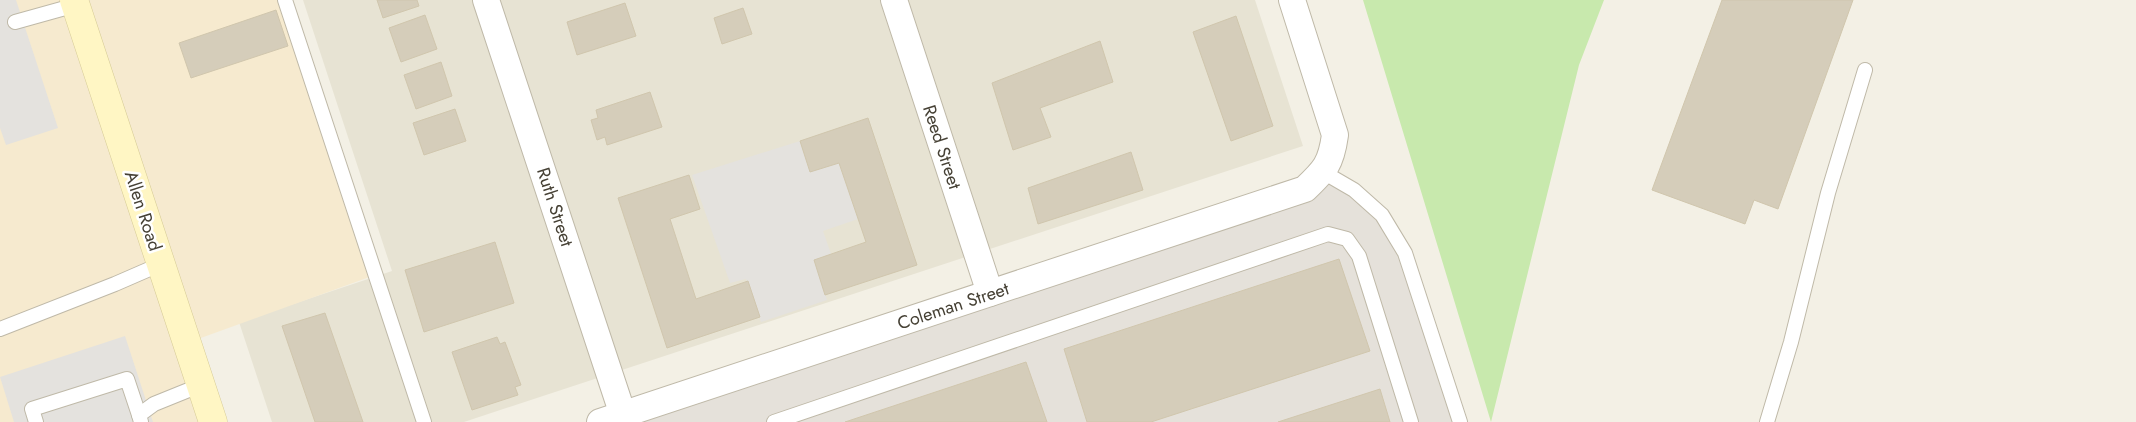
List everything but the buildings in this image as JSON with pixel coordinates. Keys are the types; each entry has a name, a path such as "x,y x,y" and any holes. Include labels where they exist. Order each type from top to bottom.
{"main road":[{"name":"Allen Road","path":"75,2 213,422"}],"street":[{"name":"Ruth Street","path":"486,0 612,418"},
{"name":"Reed Street","path":"894,0 990,293"},
{"path":"1292,0 1335,136 1332,156 1314,181"},
{"name":"Coleman Street","path":"612,418 990,293 1314,181"}],"lane":[{"path":"285,0 424,422"},
{"path":"15,22 75,2"},
{"path":"1767,422 1791,342 1828,192 1865,70"},
{"path":"1314,181 1354,190 1382,215 1405,253 1460,422"},
{"path":"774,422 1328,234 1347,239 1359,256 1411,422"},
{"path":"0,329 161,264"},
{"path":"36,422 32,409 127,379 140,419 154,404 201,385"}],"shaded area":[{"path":"0,0 285,0 375,275 187,343 213,422 0,422"},
{"path":"0,0 16,0 58,128 6,145 0,128"},
{"path":"303,0 1255,0 1303,146 464,422 272,422 239,322 392,271"},
{"path":"800,141 810,172 839,163 858,219 823,231 831,254 814,260 827,300 761,322 746,279 730,283 692,175"},
{"path":"1323,172 1354,190 1405,253 1460,422 600,422"},
{"path":"125,336 153,422 14,422 0,377"}],"green space":[{"path":"1363,0 1604,0 1579,65 1491,422"}]}
